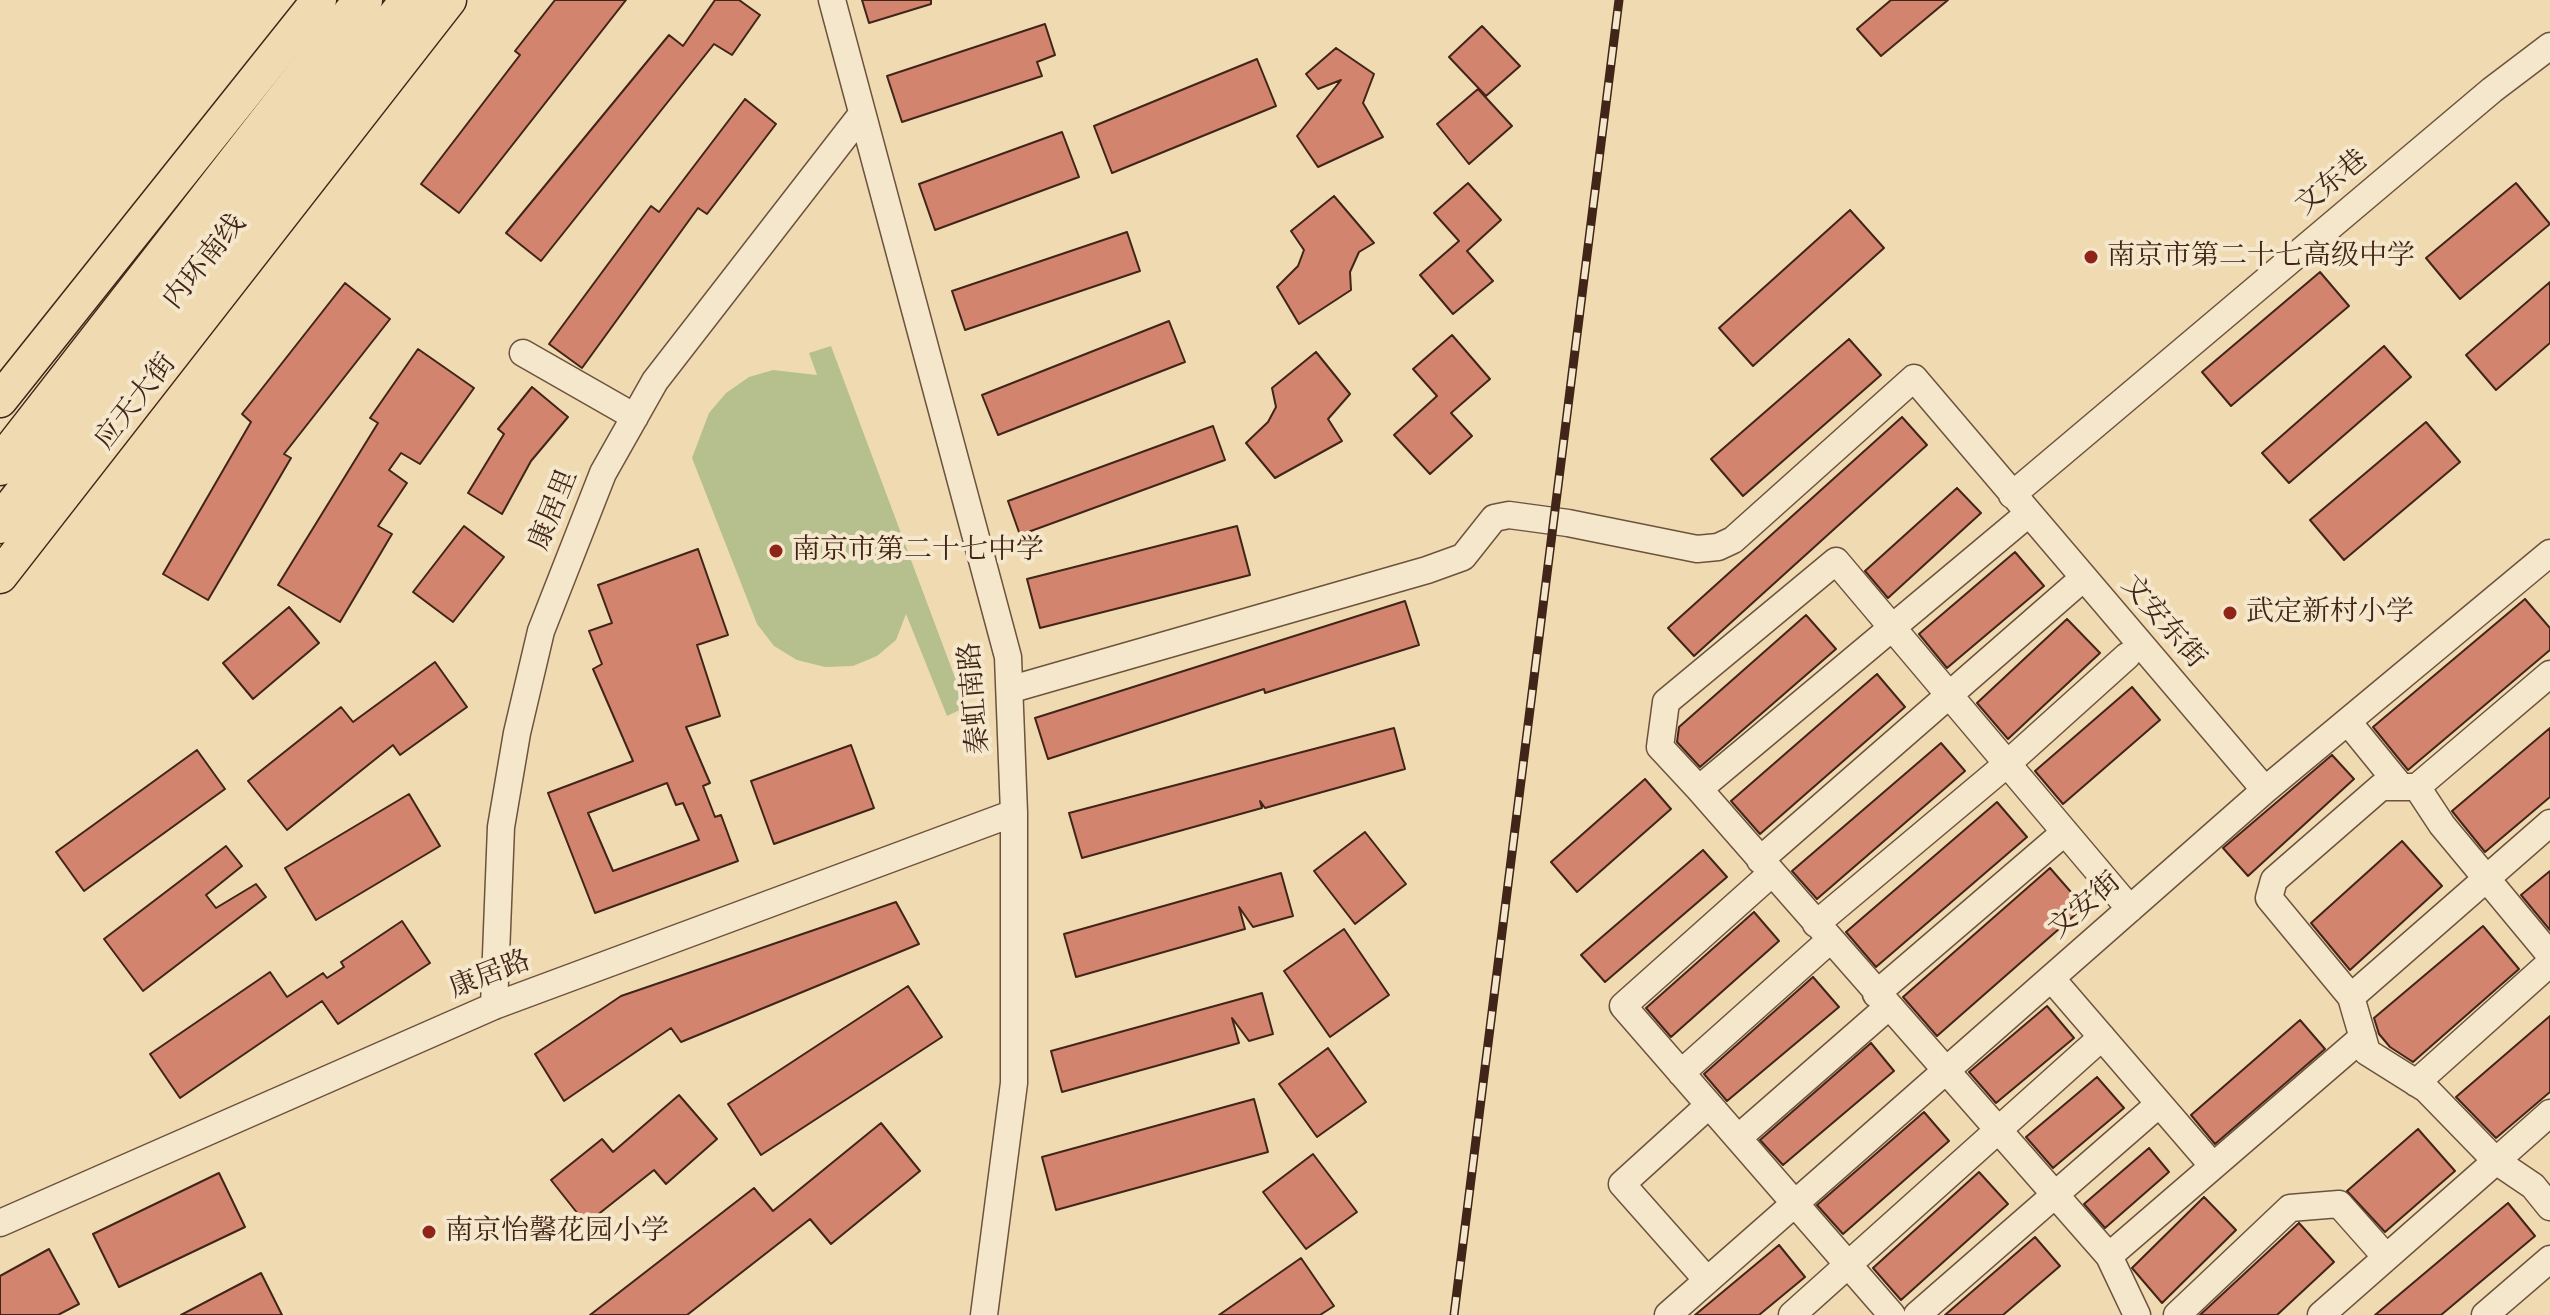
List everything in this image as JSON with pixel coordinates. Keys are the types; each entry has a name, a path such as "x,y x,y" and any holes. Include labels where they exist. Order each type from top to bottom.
{"highway":[{"name":"内环南线","path":"0,466 363,0"},
{"name":"内环南线","path":"0,524 410,0"}],"main road":[{"path":"0,400 319,0"},
{"name":"应天大街","path":"0,576 449,0"}],"street":[{"name":"秦虹南路","path":"832,0 1008,657 1012,689 1014,1083 984,1315"},
{"name":"文东巷","path":"1699,789 1892,628 2020,505 2492,90 2550,46"},
{"name":"康居里","path":"494,1006 501,827 541,631 603,473 655,381 862,114"},
{"path":"523,353 635,417"},
{"name":"文安东街","path":"1012,689 1463,557 1494,518 1509,515 1554,520 1697,549 1718,547 1733,540 1914,378 2265,790"},
{"name":"文安街","path":"1668,1315 2265,790 2550,553"},
{"path":"2130,909 1836,561 1666,702 1660,747 2109,1256 2137,1315"},
{"path":"1892,1315 1623,1006 1766,866 1949,695 2073,587"},
{"path":"1681,1073 1823,932 2127,656"},
{"path":"2550,674 2409,787 2381,787 2274,880 2269,898 2351,997 2367,1052 2416,1083 2496,1161 2533,1186 2550,1207"},
{"path":"2348,722 2442,825 2550,955"},
{"name":"康居路","path":"0,1223 494,1006 1014,813"},
{"path":"2351,997 2550,823"},
{"path":"1738,1138 2065,832"},
{"path":"2416,1083 2550,963"},
{"path":"2051,978 2213,1166"},
{"path":"1792,1315 2102,1037"},
{"path":"2109,1256 2363,1037"},
{"path":"1917,1315 2159,1104"},
{"path":"1707,1280 1622,1184 1709,1105"},
{"path":"2321,1315 2550,1113"},
{"path":"2177,1315 2290,1208 2339,1204 2386,1257"},
{"path":"2500,1310 2550,1259"}],"green space":[{"path":"831,346 966,707 947,716 906,614 896,640 877,656 853,666 825,667 797,660 774,646 757,624 692,458 709,413 726,393 749,377 773,370 817,375 809,353"}],"building":[{"path":"555,0 626,0 459,213 421,184 520,55 515,51"},
{"path":"715,0 739,0 760,15 732,55 714,44 541,261 506,233 669,35 683,46"},
{"path":"862,0 931,0 931,4 869,23"},
{"path":"1891,0 1948,0 1881,56 1857,29"},
{"path":"1045,24 1055,55 1037,62 1042,76 902,122 887,76"},
{"path":"1482,26 1520,66 1486,96 1449,57"},
{"path":"1336,48 1374,74 1363,103 1383,137 1318,167 1297,136 1341,80 1318,89 1306,74"},
{"path":"1257,59 1276,106 1112,173 1094,126"},
{"path":"1478,89 1512,126 1469,164 1437,124"},
{"path":"745,99 776,124 707,214 698,208 582,368 549,344 651,206 659,212"},
{"path":"1062,132 1079,177 935,230 919,184"},
{"path":"1468,183 1501,220 1467,251 1493,281 1453,314 1420,275 1459,241 1434,213"},
{"path":"2516,183 2550,224 2460,299 2426,258"},
{"path":"1334,196 1374,243 1359,252 1350,272 1351,290 1299,324 1277,287 1298,266 1304,250 1291,231"},
{"path":"1850,210 1884,248 1753,366 1719,328"},
{"path":"1127,232 1140,271 965,330 952,291"},
{"path":"2320,272 2349,306 2231,406 2202,372"},
{"path":"2550,282 2550,343 2496,390 2466,355"},
{"path":"345,283 390,319 284,454 291,458 208,600 163,574 251,422 242,414"},
{"path":"1169,321 1185,362 998,435 982,395"},
{"path":"1452,335 1490,379 1451,413 1472,436 1430,474 1394,435 1437,396 1413,369"},
{"path":"1849,339 1881,375 1743,496 1711,459"},
{"path":"2384,346 2411,377 2289,483 2262,453"},
{"path":"418,349 474,388 420,464 401,453 389,470 407,483 378,526 392,534 340,622 278,585 378,423 370,418"},
{"path":"1316,352 1350,394 1328,419 1342,441 1275,478 1246,443 1268,422 1276,407 1272,388"},
{"path":"532,387 568,417 531,461 502,514 468,493 504,434 498,429"},
{"path":"1902,417 1927,445 1694,656 1668,628"},
{"path":"2426,422 2460,462 2344,560 2310,520"},
{"path":"1213,426 1225,460 1020,535 1008,501"},
{"path":"1957,488 1981,513 1888,598 1865,571"},
{"path":"464,526 504,557 453,622 413,592"},
{"path":"1237,526 1250,575 1040,628 1027,579"},
{"path":"698,549 728,635 697,645 720,716 686,727 710,783 703,786 715,817 721,815 738,861 595,913 548,793 633,761 593,669 602,664 589,631 612,623 598,585","holes":["667,783 676,805 683,803 699,840 613,871 588,813"]},
{"path":"2015,552 2044,586 1947,668 1919,634"},
{"path":"2525,599 2550,628 2550,650 2408,770 2373,727"},
{"path":"1405,601 1419,645 1265,693 1264,689 1048,759 1035,718"},
{"path":"289,607 319,643 253,699 223,663"},
{"path":"1806,615 1836,649 1700,767 1677,742 1679,727"},
{"path":"2067,619 2100,653 2008,739 1977,703"},
{"path":"435,662 467,707 400,755 393,745 287,830 248,781 341,707 353,722"},
{"path":"1877,674 1905,707 1760,834 1731,801"},
{"path":"2132,687 2160,720 2063,804 2035,771"},
{"path":"1394,728 1405,769 1265,808 1260,801 1262,808 1082,858 1069,813"},
{"path":"2550,728 2550,797 2485,852 2452,811"},
{"path":"1941,743 1965,771 1817,899 1792,871"},
{"path":"851,745 874,808 774,844 751,781"},
{"path":"197,750 225,789 84,891 56,852"},
{"path":"2332,755 2354,779 2248,876 2223,848"},
{"path":"1645,779 1671,809 1577,892 1551,862"},
{"path":"409,794 440,846 316,920 285,868"},
{"path":"1997,802 2027,837 1876,967 1846,932"},
{"path":"1365,832 1406,884 1355,924 1314,871"},
{"path":"2402,841 2442,886 2350,970 2311,923"},
{"path":"226,846 242,866 206,895 216,908 256,884 266,897 143,991 104,939"},
{"path":"1703,850 1727,877 1605,982 1581,955"},
{"path":"2050,868 2084,907 1937,1036 1903,997"},
{"path":"2550,871 2550,930 2521,895"},
{"path":"1281,873 1293,916 1253,927 1239,907 1245,929 1076,977 1064,934"},
{"path":"896,902 919,944 681,1042 671,1028 564,1101 535,1054 621,996"},
{"path":"1754,912 1779,941 1671,1037 1646,1008"},
{"path":"402,921 430,963 338,1024 322,1001 180,1098 150,1054 270,972 287,997 323,973 327,978 344,967 341,962"},
{"path":"2483,926 2519,969 2413,1062 2390,1047 2379,1034 2374,1018"},
{"path":"1344,929 1389,995 1330,1037 1284,971"},
{"path":"1813,977 1839,1007 1727,1101 1704,1074"},
{"path":"908,986 942,1037 761,1155 728,1104"},
{"path":"1262,993 1273,1034 1249,1041 1232,1018 1239,1043 1062,1092 1051,1051"},
{"path":"2047,1006 2074,1038 1996,1103 1969,1072"},
{"path":"2550,1016 2550,1092 2496,1138 2456,1097"},
{"path":"2300,1020 2325,1049 2215,1144 2191,1115"},
{"path":"1871,1043 1894,1071 1783,1165 1760,1140"},
{"path":"1328,1048 1366,1102 1317,1137 1279,1084"},
{"path":"2097,1077 2124,1108 2053,1168 2026,1137"},
{"path":"679,1095 717,1139 666,1184 654,1170 586,1224 551,1180 602,1139 613,1152"},
{"path":"1254,1099 1268,1152 1056,1210 1042,1157"},
{"path":"1924,1112 1949,1141 1843,1234 1817,1205"},
{"path":"881,1123 920,1171 831,1244 810,1219 687,1315 590,1315 754,1188 773,1211"},
{"path":"2418,1129 2455,1171 2385,1232 2347,1191"},
{"path":"2149,1148 2169,1172 2105,1228 2084,1204"},
{"path":"1313,1154 1357,1212 1306,1249 1263,1192"},
{"path":"1979,1172 2008,1204 1901,1300 1873,1268"},
{"path":"219,1173 245,1227 119,1287 93,1234"},
{"path":"2204,1197 2236,1230 2162,1303 2132,1268"},
{"path":"2508,1203 2535,1236 2441,1315 2375,1315"},
{"path":"2299,1223 2334,1262 2277,1315 2200,1315"},
{"path":"2035,1237 2060,1266 2003,1315 1945,1315"},
{"path":"1779,1245 1805,1277 1759,1315 1695,1315"},
{"path":"49,1249 79,1304 58,1315 0,1315 0,1276"},
{"path":"1301,1258 1334,1306 1320,1315 1219,1315"},
{"path":"261,1273 282,1315 181,1315"}],"railway":[{"path":"1454,1315 1619,0"}],"place":[{"name":"南京市第二十七高级中学","path":"2091,257"},
{"name":"南京市第二十七中学","path":"776,551"},
{"name":"武定新村小学","path":"2230,613"},
{"name":"南京怡馨花园小学","path":"429,1232"}]}
